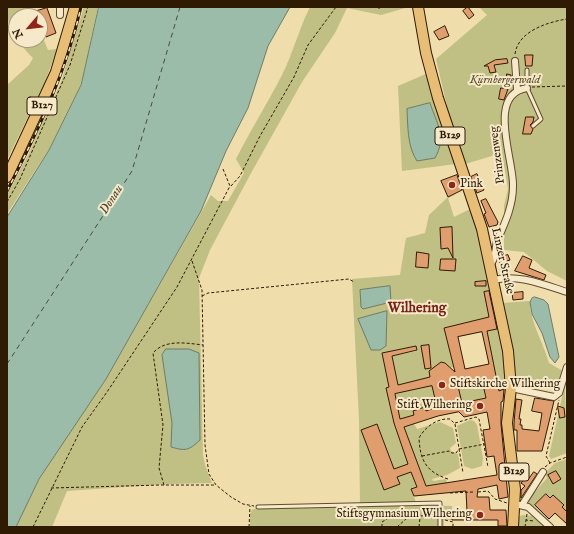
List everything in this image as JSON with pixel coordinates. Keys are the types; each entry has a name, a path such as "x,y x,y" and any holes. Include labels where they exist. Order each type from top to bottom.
{"main road":[{"name":"B127","path":"7,178 56,72 75,7"},
{"name":"Linzer Straße","path":"418,7 436,91 478,216 490,264 508,351 511,388 507,424 520,507 513,527"}],"street":[{"path":"60,7 60,15"},
{"name":"Prinzenweg","path":"490,264 493,261 496,245 508,216 512,201 513,178 505,124 510,100 517,89 515,61"},
{"path":"517,89 527,88"},
{"path":"493,280 507,277 519,277 567,292"},
{"path":"511,388 554,398 559,393 567,367"},
{"path":"543,472 520,507 550,527"}],"lane":[{"path":"527,70 527,88 541,119 533,126"},
{"path":"258,507 440,503 440,527"}],"path":[{"path":"7,202 20,179 70,65 88,7"},
{"path":"33,527 82,427 150,328 192,261 230,186 240,176 263,130 294,77 308,45 336,7"},
{"path":"515,61 515,52 519,43 527,36 542,24 567,19"},
{"path":"527,88 567,86"},
{"path":"223,169 230,186"},
{"path":"192,261 202,290 205,445 210,474 216,485 236,501 250,506 249,527"},
{"path":"202,296 208,293 301,283 349,279 354,282"},
{"path":"164,485 159,468 163,425 153,353 159,346 178,343 203,345"},
{"path":"559,393 559,402 546,456 550,463 567,457"},
{"path":"455,424 456,421 476,417 479,419 488,467"},
{"path":"448,479 432,473 422,456 419,438 427,426 446,418 450,419 455,424 463,473"},
{"path":"422,456 449,451 456,453 459,449 484,444"},
{"path":"51,488 216,485"},
{"path":"478,492 488,491 495,499 508,504 509,513 520,507 526,520 525,527"},
{"path":"450,493 473,492"},
{"path":"382,527 382,522 386,518 420,517 440,513"},
{"path":"419,527 420,517"},
{"path":"397,527 406,518"},
{"path":"440,519 453,522 453,527"},
{"path":"526,520 536,521"}],"green space":[{"path":"7,7 30,7 8,8 8,20"},
{"path":"84,7 98,7 81,84 49,149 7,214 7,195 29,153 61,82"},
{"path":"310,7 409,7 381,15 347,8 335,33 302,82 210,250 199,278 203,455 212,483 168,484 67,491 52,527 16,527 39,479 106,379 211,195 218,201 228,201 244,173 236,159 282,75"},
{"name":"Kürnbergerwald","path":"479,7 567,7 567,281 547,271 524,252 504,250 504,206 508,189 502,153 465,164 450,119 436,59 487,15"},
{"path":"24,48 47,48 48,50 57,49 45,82 7,160 7,85 29,65 33,58"},
{"path":"428,73 456,164 402,171 398,86"},
{"path":"457,194 448,198 454,217 472,208 485,252 498,320 508,389 499,391 484,318 444,328 454,367 448,368 445,363 441,362 437,371 429,373 439,416 437,417 435,408 426,411 425,407 413,411 414,415 400,419 395,394 427,387 425,379 398,385 392,356 417,351 416,346 382,353 389,387 386,388 394,423 417,487 411,489 417,505 452,506 452,520 444,520 444,527 250,527 250,514 252,510 256,508 413,505 360,504 359,420 352,279 400,275 406,238 425,233 429,215 448,197"},
{"path":"530,301 534,324 549,363 563,371 559,383 544,381 538,383 532,389 517,387 513,351 502,303"},
{"path":"567,375 565,390 567,453 551,459 549,456"},
{"path":"482,380 486,398 462,403 458,386"},
{"path":"470,420 474,421 477,425 483,458 482,466 472,469 464,466 457,426"},
{"path":"440,422 453,428 456,443 450,448 451,451 458,454 460,468 447,475 432,479 433,481 446,479 447,483 426,486 404,427 414,424 417,429"},
{"path":"567,459 567,525 555,514 547,521 527,501 547,478 545,473 555,463"},
{"path":"534,514 548,527 517,527 519,517 522,515 532,516"}],"water":[{"name":"Donau","path":"99,7 290,7 268,46 248,108 226,151 201,211 106,379 39,479 16,527 7,527 7,217 49,150 81,85"},
{"path":"430,103 440,130 441,137 439,150 435,158 417,161 411,149 407,109"},
{"path":"390,286 391,302 363,309 361,307 360,290"},
{"path":"535,297 544,300 548,304 559,357 555,363 550,357 542,333 532,314 530,302 532,298"},
{"path":"387,311 386,346 380,350 371,350 358,319"},
{"path":"166,349 189,349 199,353 200,440 187,449 171,447 172,423 162,355"}],"building":[{"path":"468,7 474,15 469,19 463,11"},
{"path":"48,11 56,33 48,36"},
{"path":"445,26 449,36 439,40 434,32"},
{"path":"525,55 533,55 532,66 526,66"},
{"path":"507,59 508,63 494,65 496,72 490,73 488,66 484,66 495,60"},
{"path":"507,74 511,75 512,85 507,85"},
{"path":"501,88 508,89 504,100 499,99"},
{"path":"526,117 534,117 533,122 530,125 533,129 531,134 523,134"},
{"path":"477,174 484,190 477,193 471,177"},
{"name":"Pink","path":"457,175 462,190 448,197 441,181"},
{"path":"486,199 498,222 497,225 489,227 484,214 486,213 481,201"},
{"path":"452,227 453,258 448,248 441,249 440,228"},
{"path":"417,252 429,254 428,268 416,267"},
{"path":"508,255 510,260 507,261 509,272 501,273 499,257"},
{"path":"523,256 532,260 529,268 546,275 544,280 515,271"},
{"path":"441,259 456,259 455,271 440,270"},
{"path":"486,281 486,286 475,286 475,282"},
{"path":"489,291 497,329 487,331 499,391 504,389 503,401 501,402 501,424 508,497 499,499 497,485 478,489 477,497 489,497 490,510 506,510 507,526 498,526 498,520 452,520 452,511 467,511 466,491 414,496 411,489 417,487 411,472 397,477 400,484 384,490 361,430 377,424 394,469 408,464 394,423 386,388 389,387 382,353 416,346 417,350 392,356 398,385 430,377 429,371 441,362 445,363 455,372 444,328 489,317 484,292","holes":["482,332 489,364 465,369 458,337","482,380 486,398 462,403 458,386","432,386 437,407 426,411 425,407 413,411 414,415 400,419 395,394","459,412 464,417 487,412 490,429 483,430 487,457 494,456 497,475 426,486 404,427 438,416"]},
{"path":"523,292 523,299 513,300 512,293"},
{"path":"429,345 431,368 425,369 421,346"},
{"path":"535,398 554,401 542,451 517,451 517,430 514,430 516,399 522,400 519,419 521,419 520,425 522,425 522,429 539,431 542,413 532,411"},
{"path":"558,406 564,408 565,417 560,418"},
{"path":"556,471 561,479 553,484 548,475"},
{"path":"534,472 537,474 521,498 521,490 525,486 521,483 526,477 528,479"},
{"path":"546,494 550,498 553,495 564,505 562,507 567,512 567,524 555,513 549,519 535,505"}],"ferry route":[{"path":"7,364 132,171 180,7"}],"railway":[{"path":"7,191 30,146 50,101 75,31 81,7"}],"place":[{"name":"Pink","path":"452,185"},
{"name":"Stiftskirche Wilhering","path":"442,385"},
{"name":"Stift Wilhering","path":"480,406"},
{"name":"Stiftsgymnasium Wilhering","path":"480,515"}],"district":[{"name":"Wilhering","path":"417,309"}]}
